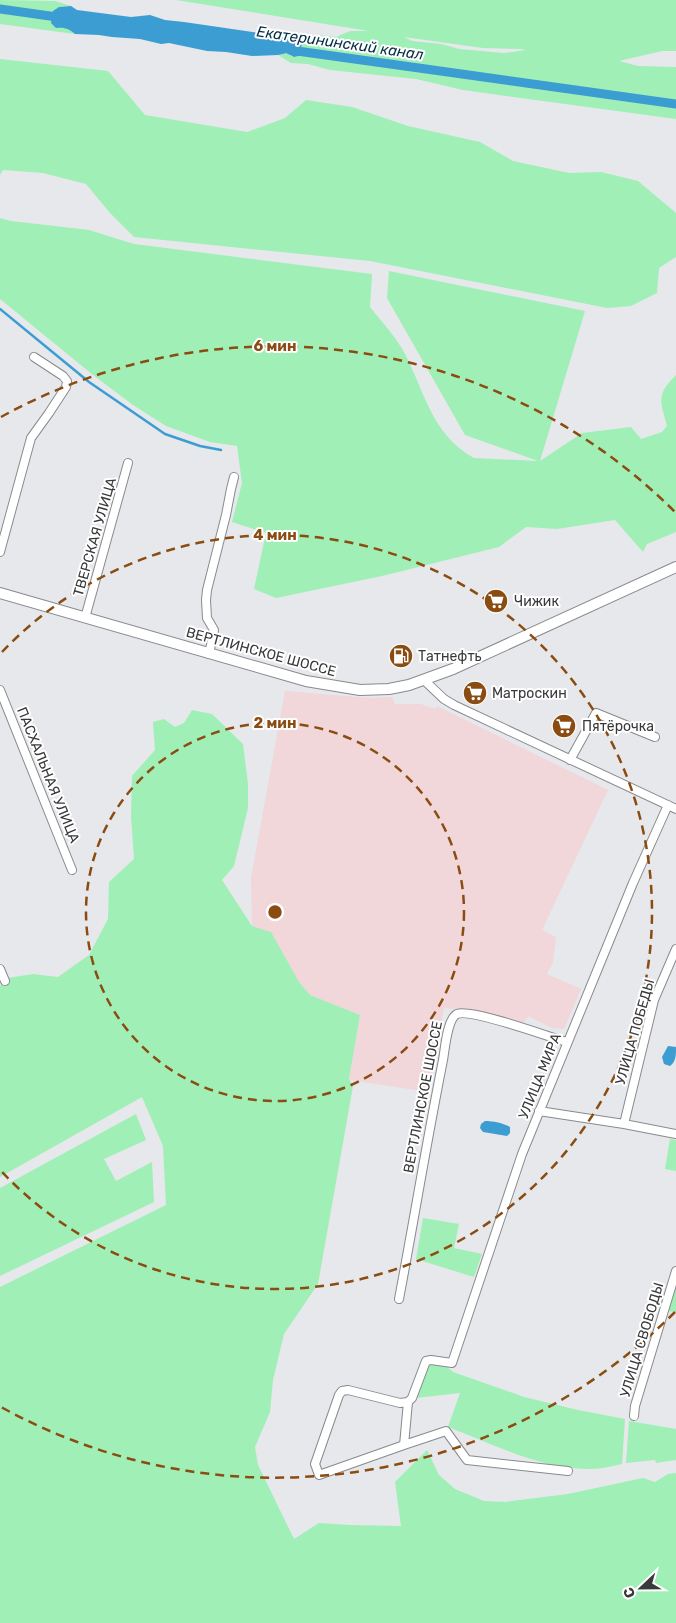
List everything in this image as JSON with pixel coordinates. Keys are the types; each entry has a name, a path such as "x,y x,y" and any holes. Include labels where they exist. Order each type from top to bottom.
{"main road":[{"name":"ВЕРТЛИНСКОЕ ШОССЕ","path":"0,593 306,681 348,689 389,689 409,685 470,662 676,567"}],"street":[{"path":"0,552 31,438 66,387 67,381 63,376 34,357"},
{"name":"ТВЕРСКАЯ УЛИЦА","path":"85,618 128,463"},
{"path":"209,654 214,630 208,618 207,590 234,477"},
{"path":"424,680 444,699 454,705 676,809"},
{"name":"ПАСХАЛЬНАЯ УЛИЦА","path":"0,690 72,870"},
{"path":"570,760 596,713 655,737"},
{"name":"УЛИЦА МИРА","path":"408,1402 412,1398 426,1361 452,1363 538,1111 633,883 668,805"},
{"name":"УЛИЦА ПОБЕДЫ","path":"624,1124 654,1000 676,949"},
{"path":"0,969 5,981"},
{"name":"ВЕРТЛИНСКОЕ ШОССЕ","path":"399,1299 435,1098 452,1018 459,1014 471,1014 567,1042"},
{"path":"538,1111 676,1134"},
{"name":"УЛИЦА СВОБОДЫ","path":"634,1416 635,1406 676,1271"},
{"path":"404,1446 408,1402 400,1403 348,1390 342,1391 315,1464 319,1474 404,1446 446,1431 467,1460 568,1471"}],"shaded area":[{"path":"285,691 369,698 392,697 395,704 421,704 435,709 437,706 608,790 542,930 556,937 553,962 547,974 581,989 564,1029 552,1028 528,1016 522,1025 482,1012 444,1008 429,1092 349,1080 360,1015 310,995 252,926 251,878"}],"green space":[{"path":"0,0 55,1 71,6 59,7 62,27 69,29 75,34 0,24"},
{"path":"176,0 676,0 676,51 662,51 619,61 638,66 676,67 676,119 463,90 416,79 330,70 308,64 291,63 278,55 287,53 294,57 305,40 303,37 318,35 336,37 350,31 369,31","holes":["404,37 483,48 526,50 504,53 459,49 441,44 412,41"]},
{"path":"0,59 108,71 145,115 247,132 285,118 306,100 352,107 408,126 480,142 513,161 569,173 601,172 638,181 676,213 676,257 659,268 657,293 631,306 607,308 370,261 134,237 110,213 86,184 43,173 3,170 0,175"},
{"path":"0,218 11,221 89,230 134,244 372,274 370,307 402,348 431,412 439,425 448,438 474,458 538,461 465,435 387,298 389,271 585,311 540,461 582,433 631,427 641,439 662,432 667,426 661,398 665,388 676,375 676,532 647,544 643,552 615,520 557,529 526,527 499,547 382,576 276,598 254,589 266,533 232,522 242,483 237,446 210,442 166,426 133,405 93,375 0,299"},
{"path":"192,710 212,714 243,744 248,784 248,808 234,866 222,880 252,926 271,932 299,982 310,995 360,1015 349,1079 353,1086 318,1284 284,1334 273,1380 270,1412 255,1447 258,1465 294,1539 319,1523 401,1526 395,1482 427,1450 439,1475 455,1489 484,1501 505,1502 568,1494 643,1478 655,1482 668,1474 676,1473 676,1623 0,1623 0,1287 166,1205 163,1146 142,1097 0,1177 0,986 8,978 33,974 58,977 89,955 108,919 109,882 134,859 131,816 132,776 155,750 153,722 164,719 175,727 184,723"},
{"path":"136,1114 146,1140 104,1159 116,1181 152,1162 154,1202 0,1276 0,1188"},
{"path":"670,1139 676,1140 676,1171 665,1169"},
{"path":"423,1218 459,1224 454,1248 482,1254 474,1277 416,1259"},
{"path":"676,1282 676,1312 667,1311"},
{"path":"431,1364 447,1367 453,1372 524,1397 625,1419 622,1464 591,1469 554,1465 518,1455 448,1427 460,1393 416,1398 427,1366"},
{"path":"629,1421 676,1429 676,1460 656,1463 655,1460 626,1463"}],"water":[{"path":"71,6 77,10 131,17 150,15 165,20 260,33 272,37 303,37 306,40 301,46 302,55 294,57 287,53 252,56 207,51 140,39 75,34 67,29 56,28 51,23 53,11 59,7"},
{"path":"668,1046 676,1047 675,1060 670,1066 664,1064 662,1057"},
{"path":"485,1121 498,1122 510,1127 510,1133 507,1136 483,1132 480,1128 481,1124"}],"waterway":[{"name":"Екатерининский канал","path":"0,9 64,18"},
{"name":"Екатерининский канал","path":"290,50 676,104"},
{"path":"0,309 89,382 165,434 200,446 221,450"}],"place":[{"name":"Чижик","path":"496,601"},
{"name":"Татнефть","path":"401,656"},
{"name":"Матроскин","path":"475,693"},
{"name":"Пятёрочка","path":"564,726"}]}
